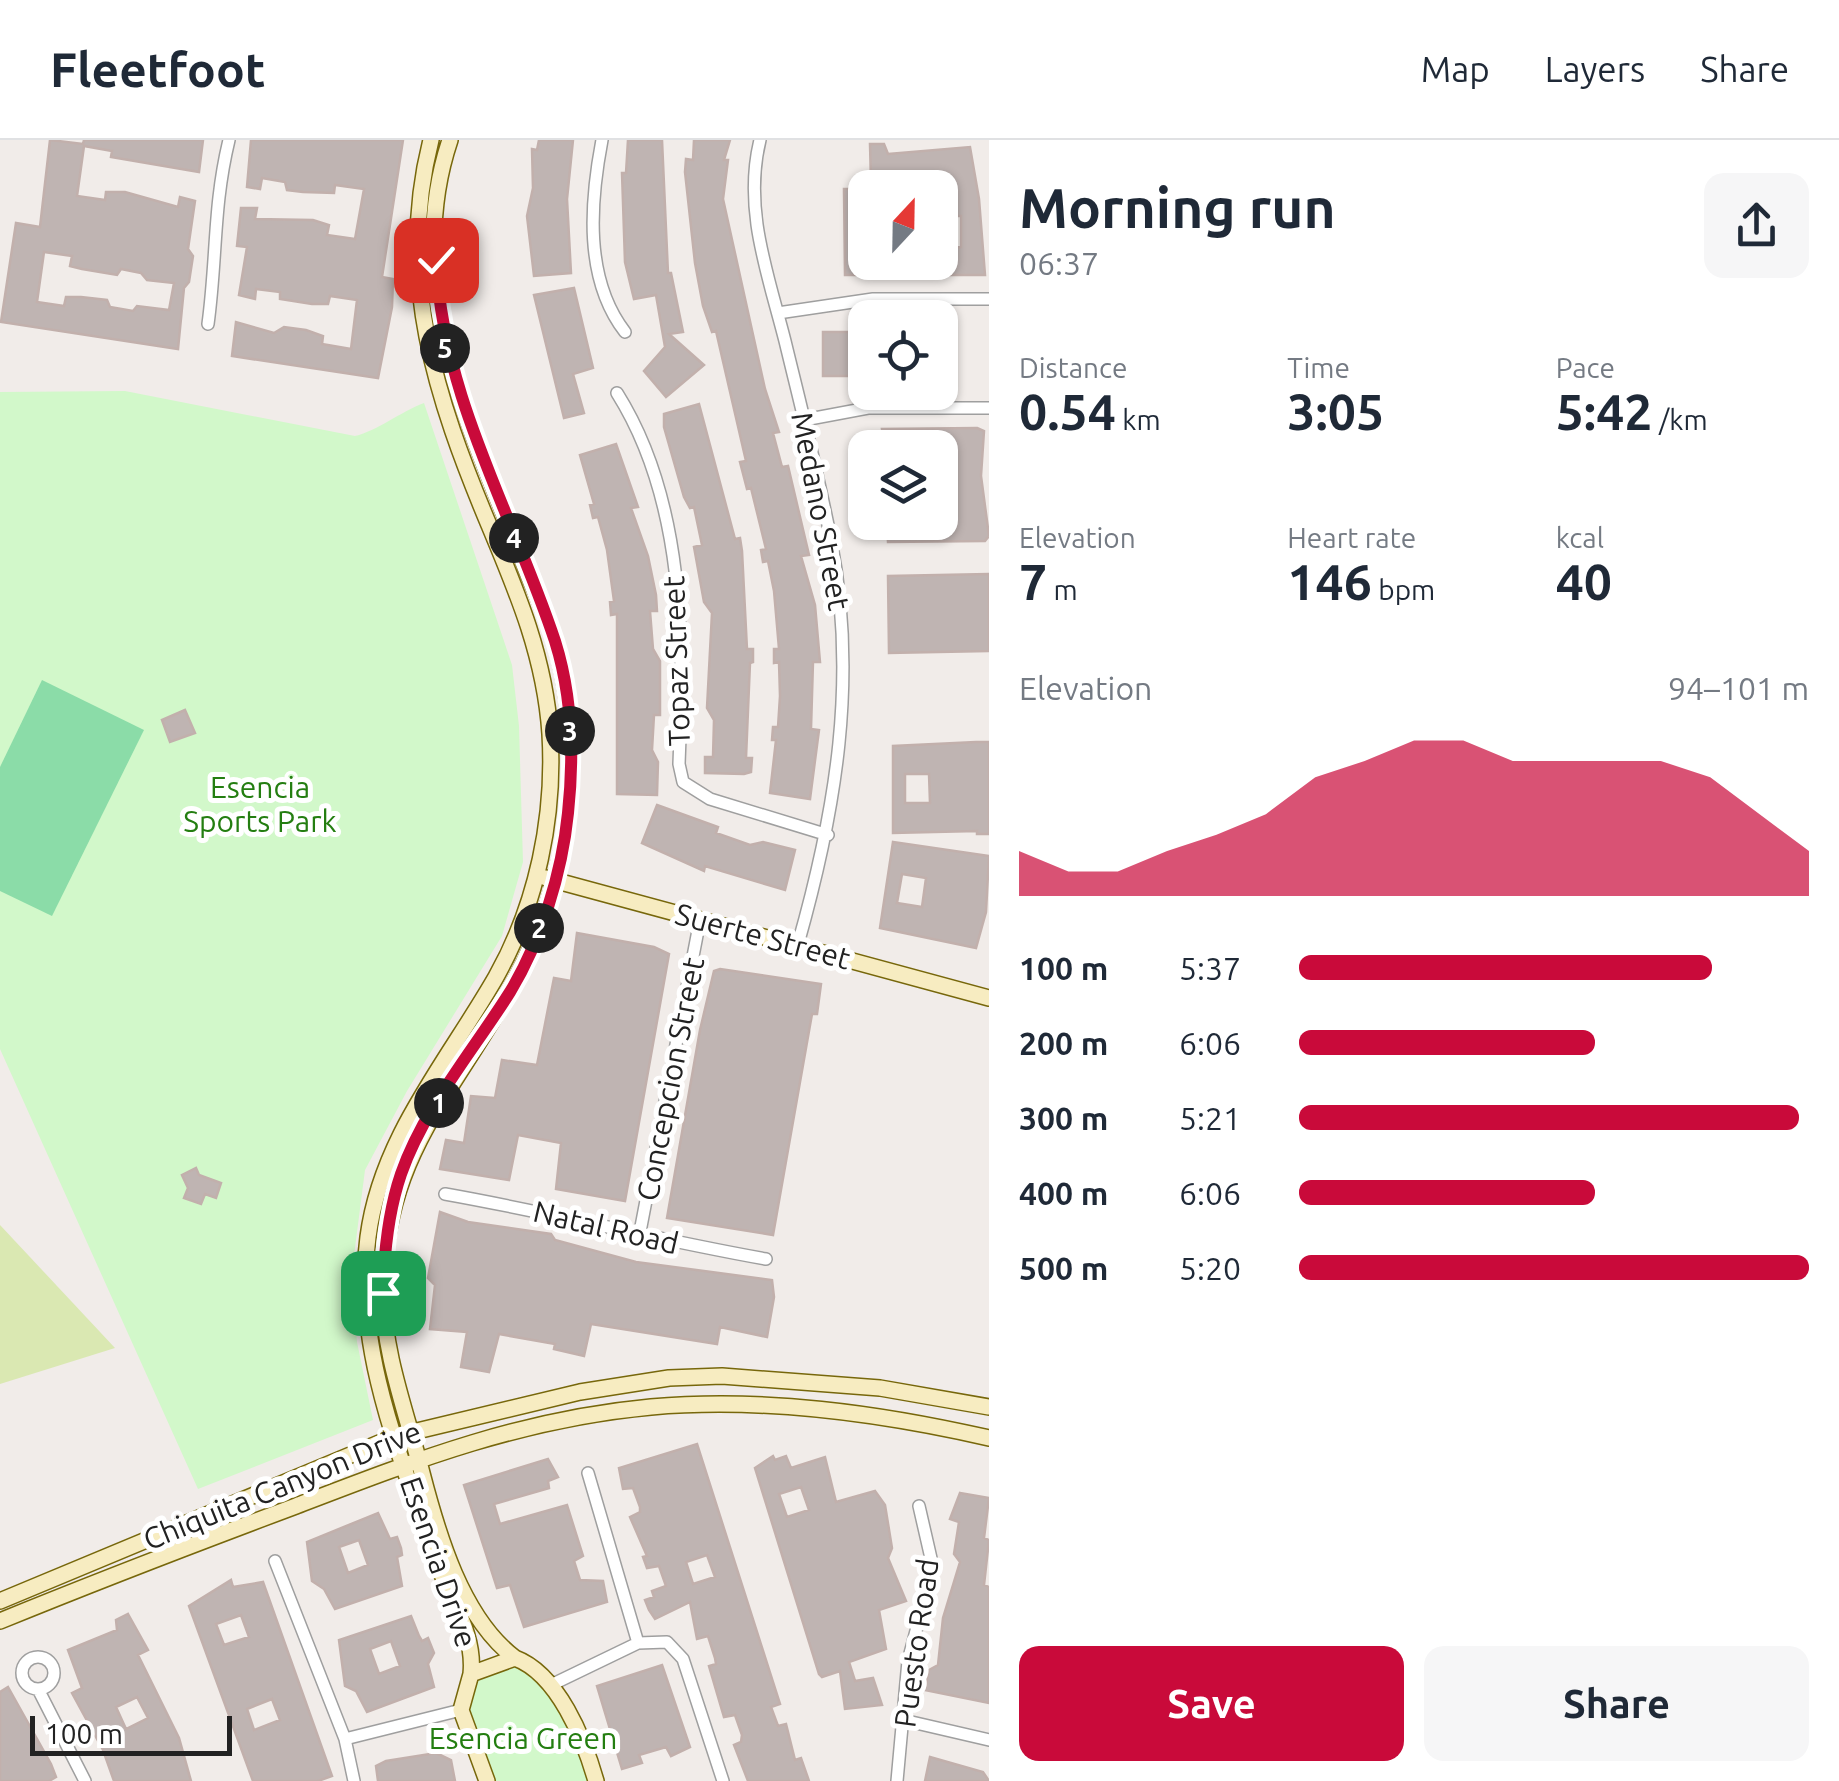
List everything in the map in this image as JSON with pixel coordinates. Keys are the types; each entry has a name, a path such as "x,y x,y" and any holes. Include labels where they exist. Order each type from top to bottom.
{"street":[{"path":"208,324 216,276 215,208 229,140"},
{"name":"Esencia Drive","path":"430,140 416,238 420,312 444,415 540,659 550,778 537,875 506,957 400,1133 376,1202 365,1279 368,1333 396,1436 411,1459 457,1575 482,1624 515,1658 533,1666 551,1685 596,1781"},
{"name":"Esencia Drive","path":"450,140 436,221 442,335 478,446 556,643 571,748 568,815 555,880 526,960 428,1119 398,1188 384,1261 384,1324 413,1430 411,1459 446,1586 471,1643 471,1674 461,1710"},
{"path":"602,140 594,243 599,282 611,314 625,332"},
{"name":"Medano Street","path":"760,140 753,205 804,420 842,609 844,714 828,835 798,944"},
{"path":"778,313 873,300 989,299"},
{"name":"Topaz Street","path":"618,394 646,452 674,568 680,618 679,764 683,782 697,794 828,835"},
{"path":"804,420 868,408 989,408"},
{"name":"Suerte Street","path":"537,875 989,998"},
{"name":"Concepcion Street","path":"640,1237 700,920"},
{"name":"Natal Road","path":"445,1194 569,1216 640,1237 766,1258"},
{"name":"Chiquita Canyon Drive","path":"0,1601 413,1430 620,1384 722,1376 880,1388 989,1407"},
{"name":"Chiquita Canyon Drive","path":"0,1621 411,1459 574,1417 682,1406 767,1405 989,1438"},
{"path":"588,1472 638,1643"},
{"name":"Puesto Road","path":"897,1781 908,1661 932,1567 920,1506"},
{"path":"275,1561 345,1740 354,1781"},
{"path":"551,1685 638,1643 667,1642 683,1659 723,1781"},
{"name":"Esencia Drive","path":"471,1674 515,1658"},
{"path":"38,1689 86,1781"},
{"path":"345,1740 461,1710 487,1781"},
{"path":"903,1720 989,1740"}],"green space":[{"name":"Esencia Sports Park","path":"125,391 355,436 424,403 512,665 519,726 523,862 502,936 407,1091 365,1170 351,1279 357,1342 373,1420 198,1489 0,1049 0,392"},
{"path":"42,680 144,730 52,916 0,891 0,767"},
{"path":"0,1225 115,1348 0,1384"},
{"name":"Esencia Green","path":"510,1665 524,1671 549,1696 570,1731 591,1781 492,1781 468,1706 480,1677"}],"building":[{"path":"50,140 83,144 84,140 203,140 199,172 111,157 112,151 84,146 77,196 105,200 106,192 125,192 178,207 180,197 195,201 188,249 193,256 189,282 184,288 178,349 1,322 16,223 40,227","holes":["44,252 72,256 70,266 117,275 121,269 141,273 147,280 174,283 169,310 137,306 133,311 110,307 107,300 81,297 66,297 64,306 37,302"]},
{"path":"251,140 403,140 382,277 393,279 392,307 378,378 232,356 236,322 274,333 284,327 306,330 323,336 322,344 351,349 357,300 330,296 328,304 312,304 280,299 280,292 256,289 255,299 239,295 247,247 237,246 241,208 257,208 255,219 313,220 329,225 327,235 355,239 364,189 335,185 334,193 303,192 287,190 285,182 262,178 260,189 247,187"},
{"path":"539,140 573,140 567,199 571,273 534,276 527,216 533,188 532,149 537,150"},
{"path":"628,140 662,140 668,273 683,332 669,334 704,365 666,397 644,371 665,347 656,295 634,299 625,262 622,173 626,173"},
{"path":"694,140 730,140 724,160 728,160 723,199 765,389 779,432 773,433 782,467 788,466 809,555 801,556 815,605 820,662 813,662 811,729 819,730 810,799 770,793 776,740 772,740 773,727 778,727 780,696 779,662 774,663 774,649 779,649 774,591 768,561 763,562 761,550 766,549 751,488 747,489 740,462 746,461 716,331 712,332 703,306 695,263 685,172 686,159 693,160"},
{"path":"870,144 884,144 888,154 970,147 985,275 958,275 958,170 871,170"},
{"path":"844,189 848,189 848,275 845,275"},
{"path":"574,288 593,368 573,374 584,413 564,418 534,295"},
{"path":"823,332 848,332 848,376 823,376"},
{"path":"699,404 735,539 740,538 742,551 747,649 753,649 746,758 752,758 751,772 744,774 705,773 705,757 713,757 714,720 707,708 712,613 704,602 694,547 702,545 694,507 690,508 684,497 664,427 664,414"},
{"path":"977,428 984,431 981,476 989,536 985,541 888,542 958,540 958,430 882,429"},
{"path":"616,444 638,507 631,508 648,556 656,595 657,611 650,611 653,649 660,661 660,715 654,715 652,750 658,762 657,795 617,794 617,614 611,615 610,602 614,601 607,550 598,517 593,518 590,505 594,504 580,455"},
{"path":"989,574 989,651 889,653 888,576"},
{"path":"185,710 195,733 170,742 162,720"},
{"path":"989,742 989,834 893,833 893,746","holes":["905,774 929,774 930,803 905,803"]},
{"path":"657,805 718,827 716,833 750,845 763,842 795,850 785,890 705,866 704,871 642,843"},
{"path":"893,842 989,856 986,912 976,948 880,928","holes":["902,874 926,878 922,907 897,903"]},
{"path":"577,933 654,947 669,954 625,1201 556,1189 561,1143 518,1135 509,1180 440,1169 446,1140 464,1143 471,1096 495,1098 502,1060 537,1065 554,978 571,981"},
{"path":"714,971 821,984 817,1014 812,1014 773,1235 667,1218 700,1030"},
{"path":"196,1168 199,1175 221,1183 216,1198 205,1194 201,1204 184,1198 188,1188 182,1175"},
{"path":"440,1212 468,1222 551,1234 555,1240 636,1262 772,1280 774,1297 767,1337 720,1327 717,1344 591,1324 584,1356 554,1349 555,1344 499,1334 489,1372 461,1367 467,1332 430,1329 435,1285 428,1278"},
{"path":"697,1444 780,1704 771,1707 778,1726 786,1724 795,1760 801,1758 809,1781 748,1781 734,1745 741,1742 742,1735 735,1715 724,1717 709,1666 716,1664 715,1658 708,1636 697,1639 690,1602 655,1619 649,1610 645,1600 654,1597 652,1591 666,1586 659,1566 647,1568 643,1557 647,1556 630,1517 640,1512 640,1507 633,1488 623,1489 619,1468","holes":["707,1555 715,1577 693,1584 686,1562"]},
{"path":"773,1456 775,1460 786,1456 791,1468 825,1457 836,1502 875,1491 885,1505 892,1548 888,1558 906,1601 879,1610 886,1649 849,1662 855,1681 873,1678 882,1705 845,1709 840,1671 822,1677 819,1674 755,1468","holes":["801,1487 809,1510 787,1517 779,1494"]},
{"path":"548,1459 558,1477 548,1481 549,1488 494,1504 500,1524 567,1505 583,1556 574,1561 580,1580 603,1581 607,1602 524,1627 510,1585 497,1588 464,1485"},
{"path":"960,1493 989,1498 984,1585 989,1587 989,1703 925,1690 929,1670 938,1665 943,1618 960,1562 954,1554 959,1522 950,1519"},
{"path":"378,1513 390,1539 397,1537 401,1548 402,1555 397,1557 402,1586 335,1609 324,1589 312,1581 307,1542","holes":["359,1540 368,1565 348,1573 339,1547"]},
{"path":"231,1580 233,1587 263,1582 332,1776 318,1781 253,1781 189,1606","holes":["241,1615 249,1637 224,1645 216,1624","272,1699 280,1720 254,1730 247,1709"]},
{"path":"128,1614 148,1650 138,1655 179,1738 191,1781 114,1781 103,1750 72,1693 82,1688 68,1650 117,1630 116,1620","holes":["137,1697 148,1718 126,1729 116,1707"]},
{"path":"411,1616 422,1641 428,1638 434,1653 428,1664 434,1687 367,1712 356,1691 345,1686 339,1640","holes":["391,1641 400,1666 379,1674 370,1649"]},
{"path":"662,1665 690,1747 671,1756 666,1747 639,1755 642,1763 622,1769 597,1686"},
{"path":"8,1687 51,1764 56,1777 49,1781 0,1781 0,1692"},
{"path":"436,1753 451,1760 455,1781 378,1781 376,1766 386,1761"},
{"path":"930,1757 983,1772 989,1781 925,1781"}],"route":[{"path":"383,1293 388,1230 402,1173 428,1119 526,960 555,880 568,815 571,748 556,643 451,373 442,335 436,260"}]}
